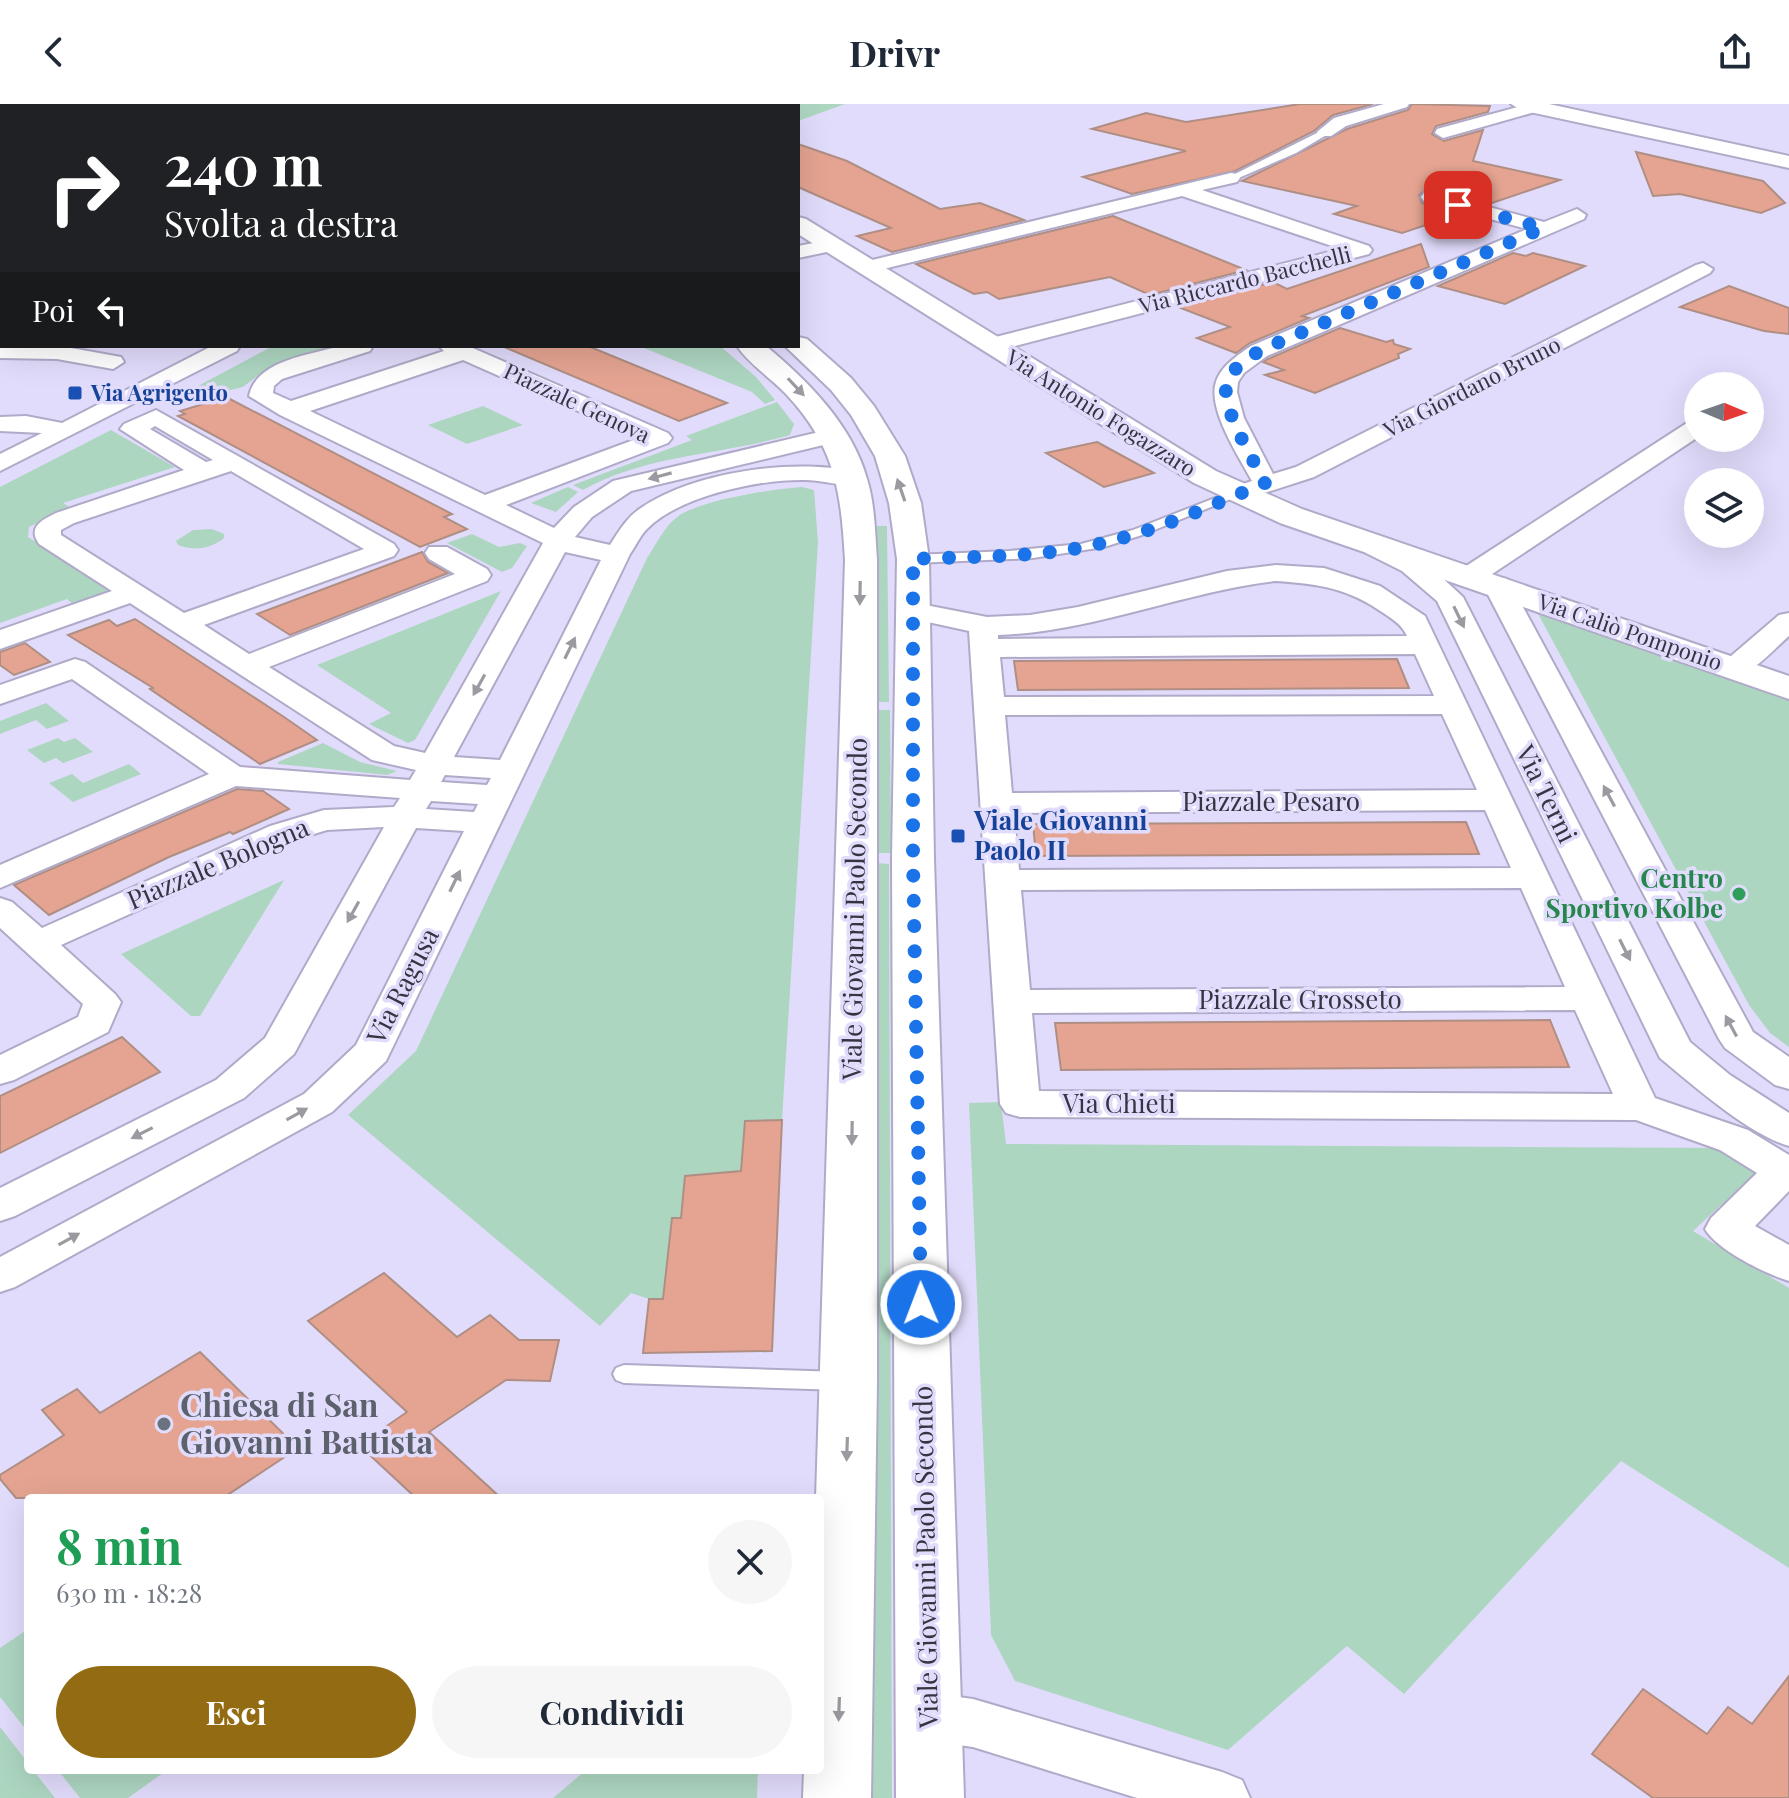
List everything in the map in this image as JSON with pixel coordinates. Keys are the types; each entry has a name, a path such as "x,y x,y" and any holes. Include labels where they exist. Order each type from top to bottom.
{"main road":[{"path":"1528,105 1789,162"},
{"name":"Via Antonio Fogazzaro","path":"800,225 871,266 992,345 1237,494 1484,581"},
{"name":"Viale Giovanni Paolo Secondo","path":"800,347 832,375 864,412 890,456 905,503 913,559 913,859 930,1798"},
{"name":"Viale Giovanni Paolo Secondo","path":"752,348 803,394 842,457 861,560 849,1381 837,1798"},
{"name":"Via Caliò Pomponio","path":"1484,581 1789,688"}],"street":[{"path":"1325,132 1340,122 1401,104"},
{"path":"1443,133 1528,105"},
{"path":"871,266 1231,178"},
{"name":"Via Riccardo Bacchelli","path":"992,345 1362,250 1183,190"},
{"path":"1430,197 1543,228"},
{"path":"1265,483 1228,407 1227,383 1240,365 1259,351 1577,215"},
{"path":"800,252 834,245"},
{"name":"Via Giordano Bruno","path":"1237,494 1305,472 1703,269"},
{"path":"0,444 197,348"},
{"path":"0,464 225,348"},
{"path":"356,348 274,374 263,384 261,396 558,540 577,548 617,554"},
{"name":"Piazzale Genova","path":"288,410 457,349 660,438 485,504"},
{"path":"0,351 57,352 113,362"},
{"path":"181,624 385,550 156,417 132,429 203,471"},
{"path":"0,424 38,425 64,430"},
{"path":"1484,581 1684,436"},
{"path":"0,1206 230,1089 280,1045 558,540 583,512 622,486 842,457"},
{"name":"Via Ragusa","path":"0,1276 318,1103 372,1052 617,554 639,523 664,505 756,478 822,473 842,457"},
{"path":"232,462 65,518 48,527 48,538 383,753 420,791 497,796"},
{"name":"Via Terni","path":"1355,537 1412,565 1449,597 1674,1049 1716,1084 1789,1132"},
{"path":"244,666 477,575 438,553"},
{"path":"984,637 1107,609 1220,578 1268,573 1321,577 1362,588 1392,601 1415,622 1639,1107 1734,1140 1784,1171 1726,1229 1789,1265"},
{"name":"Via Terni","path":"1484,581 1546,676 1738,1039 1789,1076"},
{"path":"0,640 132,593"},
{"path":"915,611 984,637 1426,645"},
{"path":"1734,668 1789,621"},
{"name":"Via Chieti","path":"984,637 1020,1104 1639,1107"},
{"name":"Piazzale Bologna","path":"0,695 75,668 232,776"},
{"path":"989,706 1447,691 1489,677 1546,676"},
{"name":"Piazzale Bologna","path":"0,878 232,776 420,791"},
{"path":"420,791 497,796"},
{"name":"Piazzale Bologna","path":"37,943 282,833 420,791"},
{"name":"Piazzale Pesaro","path":"997,803 1498,800"},
{"path":"1513,835 1629,834"},
{"path":"1003,880 1534,878"},
{"path":"0,909 102,1002 95,1024 0,1071"},
{"name":"Piazzale Grosseto","path":"1012,1002 1589,998"},
{"path":"1614,1054 1674,1049"},
{"path":"199,1105 244,1143"},
{"path":"929,1717 973,1723 1222,1798"}],"lane":[{"path":"1231,178 1293,151 1325,132"},
{"path":"913,559 1036,553 1101,544 1140,533 1237,494"},
{"path":"624,1374 849,1381"}],"green space":[{"path":"800,104 845,104 800,120"},
{"path":"269,348 336,348 265,370 243,387 195,399 181,395"},
{"path":"644,348 722,348 756,377 775,400 765,404 752,392"},
{"path":"777,402 794,424 790,435 659,462 607,478 583,490 573,485 692,440 686,436"},
{"path":"483,406 523,425 467,444 428,425"},
{"path":"111,430 175,467 63,503 71,508 29,527 28,537 112,591 74,605 67,599 0,623 0,487"},
{"path":"568,487 578,492 556,512 531,503"},
{"path":"802,487 814,490 818,542 782,1120 772,1351 643,1353 649,1299 631,1293 600,1326 348,1115 416,1051 647,558 664,531 676,518 700,506 755,493"},
{"path":"877,526 887,526 889,702 877,702"},
{"path":"212,529 224,534 224,538 208,547 190,548 178,545 176,541 193,530"},
{"path":"472,534 499,547 520,543 527,546 512,568 502,572 447,543"},
{"path":"501,591 415,740 408,743 369,724 391,713 317,665"},
{"name":"Centro Sportivo Kolbe","path":"1536,610 1789,700 1789,1047 1770,1033 1749,1005"},
{"path":"46,703 69,721 47,729 36,720 0,734 0,721"},
{"path":"877,710 890,710 891,853 877,853"},
{"path":"58,738 64,742 75,738 93,752 63,763 56,758 44,763 27,750"},
{"path":"323,743 360,762 397,771 387,775 278,764"},
{"path":"129,764 141,774 73,802 49,783 72,774 83,783"},
{"path":"877,863 889,864 892,1798 871,1798"},
{"path":"284,880 200,1016 191,1016 121,954"},
{"path":"1001,1102 1006,1144 1726,1148 1761,1168 1693,1231 1789,1288 1789,1568 1621,1461 1404,1694 1347,1646 1228,1750 1015,1681 991,1635 969,1103"},
{"path":"24,1632 24,1727 0,1697 0,1648"},
{"path":"0,1727 24,1758 24,1774 36,1774 55,1798 0,1798"},
{"path":"61,1774 161,1774 128,1798 80,1798"},
{"path":"581,1774 758,1774 757,1798 553,1798"}],"building":[{"path":"1300,104 1373,104 1333,115 1314,131 1235,171 1132,194 1083,177 1186,151 1092,129 1146,113 1186,122"},
{"path":"1412,104 1490,106 1488,112 1436,126 1432,134 1444,141 1483,130 1473,161 1560,180 1489,204 1429,188 1419,195 1422,203 1459,214 1402,233 1334,214 1357,206 1242,181 1347,129 1408,110"},
{"path":"800,145 847,161 940,209 980,203 1024,220 892,252 857,236 891,228 800,188"},
{"path":"1636,152 1763,181 1785,203 1761,213 1680,194 1653,196"},
{"path":"1113,216 1246,270 1150,295 1110,277 999,299 987,292 974,294 916,264"},
{"path":"1421,244 1429,267 1302,316 1309,318 1250,343 1236,353 1197,338 1230,327 1178,307 1273,282 1287,289"},
{"path":"1513,253 1526,256 1533,253 1585,266 1505,304 1438,286"},
{"path":"1729,286 1789,308 1789,334 1764,331 1680,307"},
{"path":"1340,328 1386,342 1393,340 1394,344 1410,349 1398,354 1399,358 1315,393 1265,375 1284,370 1263,362"},
{"path":"507,348 593,348 727,403 679,421"},
{"path":"226,397 452,514 444,517 467,529 420,547 178,416 185,414 180,411"},
{"path":"1097,442 1154,473 1104,487 1046,453"},
{"path":"422,552 428,562 448,573 290,635 257,614"},
{"path":"135,619 317,740 260,764 150,689 153,688 68,635 109,620 117,626"},
{"path":"25,643 50,662 14,675 0,665 0,652"},
{"path":"1397,659 1409,688 1018,690 1014,661"},
{"path":"237,789 263,791 289,809 233,834 230,832 169,857 49,915 14,885"},
{"path":"1466,822 1479,854 1036,856 1033,824"},
{"path":"1550,1020 1569,1067 1061,1070 1055,1023"},
{"path":"122,1037 160,1072 0,1153 0,1096"},
{"path":"782,1120 772,1351 643,1353 649,1299 663,1299 672,1218 681,1218 685,1176 741,1171 745,1121"},
{"path":"384,1273 457,1337 490,1315 519,1340 559,1340 550,1381 506,1380 429,1432 497,1494 412,1494 359,1445 407,1412 308,1321"},
{"name":"Chiesa di San Giovanni Battista","path":"200,1352 298,1448 229,1494 24,1494 24,1498 16,1498 0,1479 0,1475 64,1435 42,1410 77,1389 100,1413"},
{"path":"1789,1676 1789,1798 1653,1798 1592,1754 1643,1689 1707,1734 1728,1707 1752,1724"}],"place":[{"name":"Via Agrigento","path":"75,393"},
{"name":"Viale Giovanni Paolo II","path":"958,836"},
{"name":"Centro Sportivo Kolbe","path":"1739,894"},
{"name":"Chiesa di San Giovanni Battista","path":"164,1424"}],"route":[{"path":"921,1304 913,859 913,559 1036,553 1101,544 1140,533 1265,483 1228,407 1227,383 1240,365 1259,351 1543,228 1458,205"}]}
